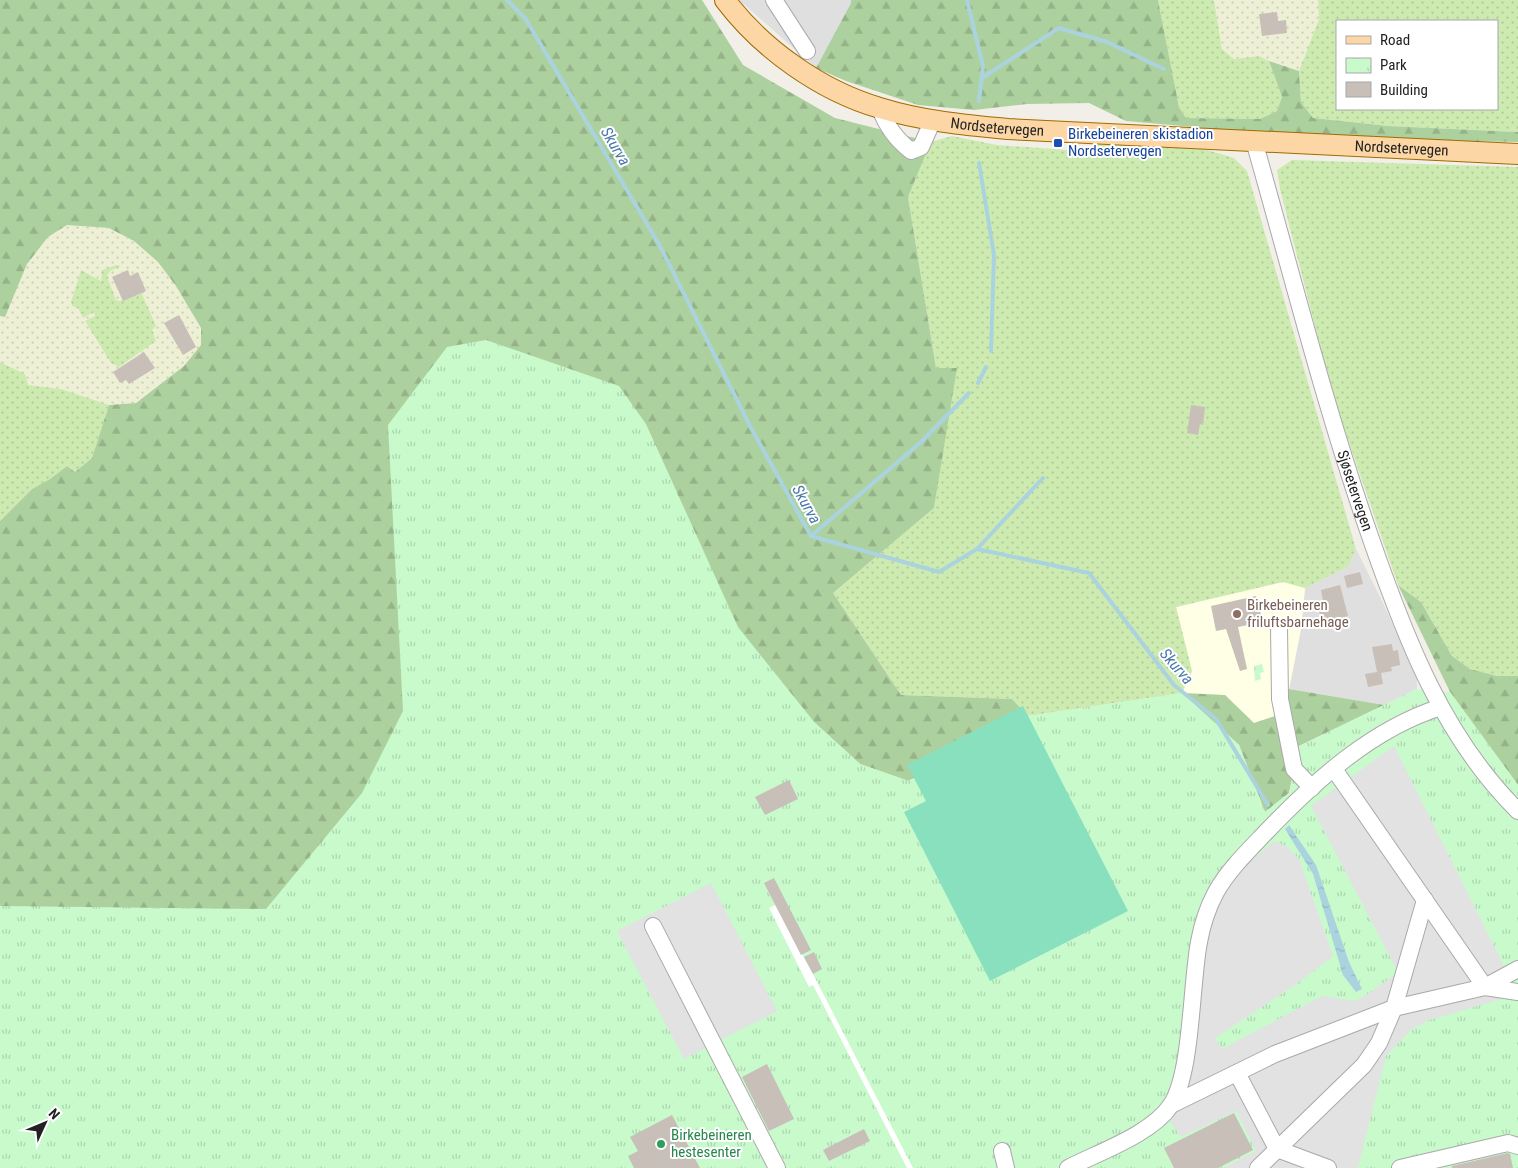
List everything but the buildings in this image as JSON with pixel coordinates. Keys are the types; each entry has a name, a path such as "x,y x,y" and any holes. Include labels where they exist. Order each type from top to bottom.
{"main road":[{"name":"Nordsetervegen","path":"725,0 751,29 790,62 834,90 880,108 933,120 1008,129 1518,154"}],"street":[{"path":"774,0 807,51"},
{"path":"880,108 884,121 901,143 911,151 921,147 933,120"},
{"name":"Sjøsetervegen","path":"1254,141 1329,409 1396,612 1452,729 1498,791 1518,811"},
{"path":"1279,628 1280,699 1294,769 1312,788"},
{"path":"1068,1168 1144,1130 1159,1119 1171,1105 1178,1091 1184,1065 1199,940 1206,915 1216,892 1240,858 1312,788 1366,744 1412,718 1441,707"},
{"path":"1334,769 1485,987 1518,992"},
{"path":"1258,1168 1364,1065 1379,1043 1394,1008 1425,900"},
{"path":"653,926 774,1167"},
{"path":"1171,1105 1275,1054 1394,1008 1485,987 1518,969"},
{"path":"1237,1073 1277,1149 1328,1168"},
{"path":"1400,1168 1508,1144 1518,1146"},
{"path":"1002,1151 1006,1168"}],"shaded area":[{"path":"739,0 851,0 851,3 816,68"},
{"path":"1214,0 1318,0 1319,19 1299,71 1259,56 1234,59 1222,49"},
{"path":"67,225 109,228 134,241 158,262 176,286 201,329 201,346 184,366 135,403 109,405 61,389 28,385 13,368 0,362 0,316 5,316 27,264 48,237"},
{"path":"1356,549 1417,678 1417,689 1384,705 1289,689 1301,629 1305,588 1349,566"},
{"path":"1283,582 1305,588 1301,629 1289,689 1275,690 1278,715 1254,723 1225,695 1182,693 1192,671 1176,607"},
{"path":"1394,746 1518,994 1427,1021 1411,1030 1386,1056 1358,1168 1223,1168 1256,1151 1236,1111 1181,1137 1169,1120 1180,1109 1202,952 1211,916 1231,879 1274,841 1288,847 1299,859 1333,956 1298,983 1215,1038 1222,1049 1322,996 1355,1001 1398,972 1311,806"},
{"path":"711,883 777,1011 684,1059 617,931"}],"green space":[{"path":"0,0 702,0 743,65 835,118 931,142 908,197 936,368 957,368 934,508 833,593 901,695 1012,699 1028,716 908,781 860,764 815,723 0,1168 0,521 32,489 50,479 67,466 75,472 92,458 109,405 136,403 184,366 201,345 201,328 176,286 158,262 134,241 109,228 67,225 48,237 27,264 5,317 0,316"},
{"path":"851,0 1158,0 1179,107 1186,118 1260,119 1277,111 1282,97 1269,61 1299,71 1301,102 1313,118 1388,126 1518,132 1518,142 1416,140 1216,129 1126,121 1089,103 1027,104 974,110 918,105 846,81 816,68"},
{"path":"1158,0 1214,0 1222,49 1234,59 1259,56 1269,61 1282,97 1277,111 1260,119 1186,118 1179,107"},
{"path":"1318,0 1518,0 1518,132 1388,126 1313,118 1301,102 1299,71 1319,19"},
{"path":"952,136 997,145 1081,151 1105,141 1194,146 1234,158 1247,171 1356,549 1349,566 1305,588 1283,582 1176,607 1192,671 1182,693 1028,716 1012,699 901,695 833,593 934,508 956,368 936,368 908,197 931,142"},
{"path":"1292,160 1518,167 1518,676 1497,676 1470,669 1452,656 1421,602 1398,585 1332,393 1280,189 1277,170"},
{"path":"116,265 121,266 110,271 107,276 116,300 120,301 139,293 138,285 156,326 152,330 156,341 119,367 111,363 85,321 95,316 94,312 83,318 78,308 72,306 71,302 81,270 101,281 102,270"},
{"path":"486,340 619,386 646,424 738,627 815,723 860,764 909,781 1028,716 1182,693 1239,745 1265,812 1289,793 1299,746 1417,689 1450,692 1518,785 1518,1168 0,1168 0,906 266,909 362,793 403,711 388,425 447,347"},
{"path":"0,362 25,374 28,385 61,389 109,405 92,458 75,472 67,466 50,479 32,489 0,521"},
{"path":"1398,585 1421,602 1452,656 1470,669 1497,676 1518,676 1518,785 1450,692"},
{"path":"1262,664 1264,672 1260,673 1261,679 1255,681 1254,666"},
{"path":"1289,689 1384,705 1299,746 1289,793 1265,812 1239,745 1182,693 1225,695 1254,723 1278,715 1275,690"},
{"path":"1023,706 1128,911 990,981 904,812 926,801 907,765"}],"water":[{"path":"1289,825 1316,865 1349,962 1362,989 1356,992 1343,975 1313,874 1285,829"}],"pier":[{"path":"775,905 814,976 913,1168 907,1168 813,985 809,987 769,908"}],"waterway":[{"name":"Skurva","path":"507,0 525,18 660,246 751,428 811,536 939,572 977,549 1089,573 1174,685 1216,719 1268,805"},
{"path":"967,0 983,66 979,101"},
{"path":"982,78 1059,28 1107,42 1164,69"},
{"path":"979,163 994,255 991,351"},
{"path":"978,383 986,367"},
{"path":"811,536 920,443 969,393"},
{"path":"977,549 1043,478"}],"place":[{"name":"Birkebeineren skistadion Nordsetervegen","path":"1058,143"},
{"name":"Birkebeineren friluftsbarnehage","path":"1237,614"},
{"name":"Birkebeineren hestesenter","path":"661,1144"}]}
